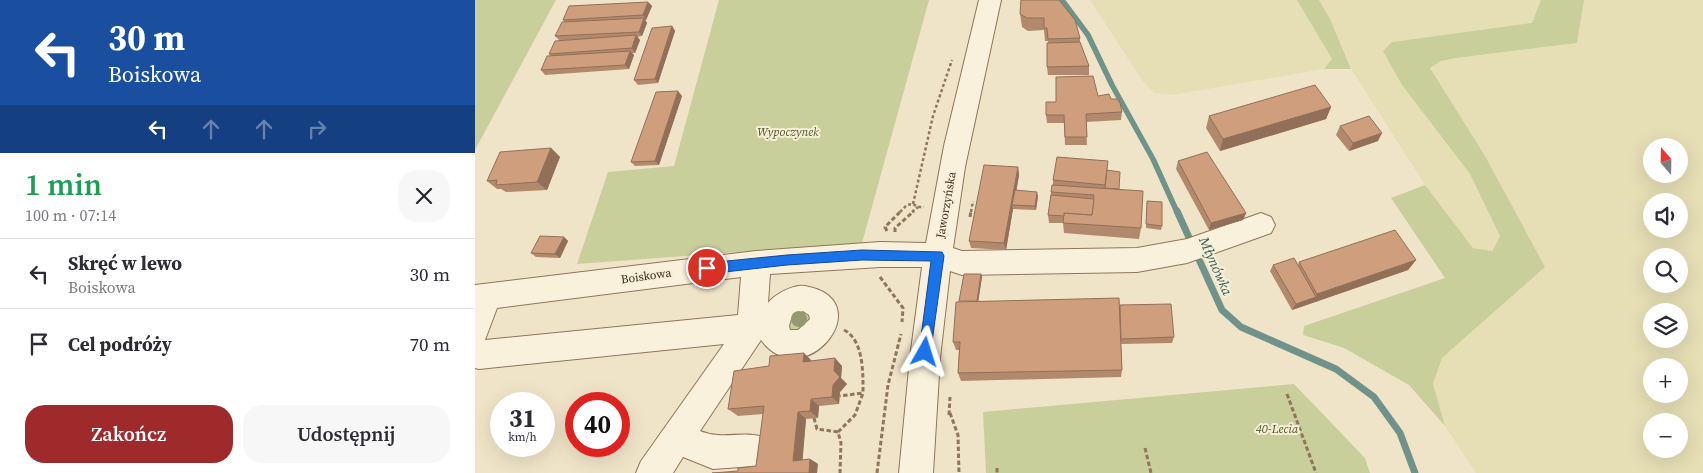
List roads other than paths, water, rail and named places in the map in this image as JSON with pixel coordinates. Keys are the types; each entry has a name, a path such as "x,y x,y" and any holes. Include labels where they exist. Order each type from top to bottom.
{"street":[{"name":"Jaworzyńska","path":"916,473 921,390 938,256 965,105 989,0"},
{"name":"Boiskowa","path":"481,297 756,263 862,255 938,256 962,263 1137,260 1196,248 1261,225"},
{"path":"653,473 677,438 763,326 756,263"},
{"path":"475,330 481,297"},
{"path":"475,353 479,355 763,326 783,342 798,344 812,338 823,327"},
{"path":"677,438 713,453 754,450"}],"waterway":[{"name":"Młynówka","path":"1062,0 1088,35 1112,85 1153,159 1177,212"},
{"name":"Młynówka","path":"1177,211 1222,310 1241,327 1336,369 1374,397 1400,433 1415,473"}],"park label":[{"name":"Wypoczynek","path":"788,132"},
{"name":"40-Lecia","path":"1277,429"}]}
